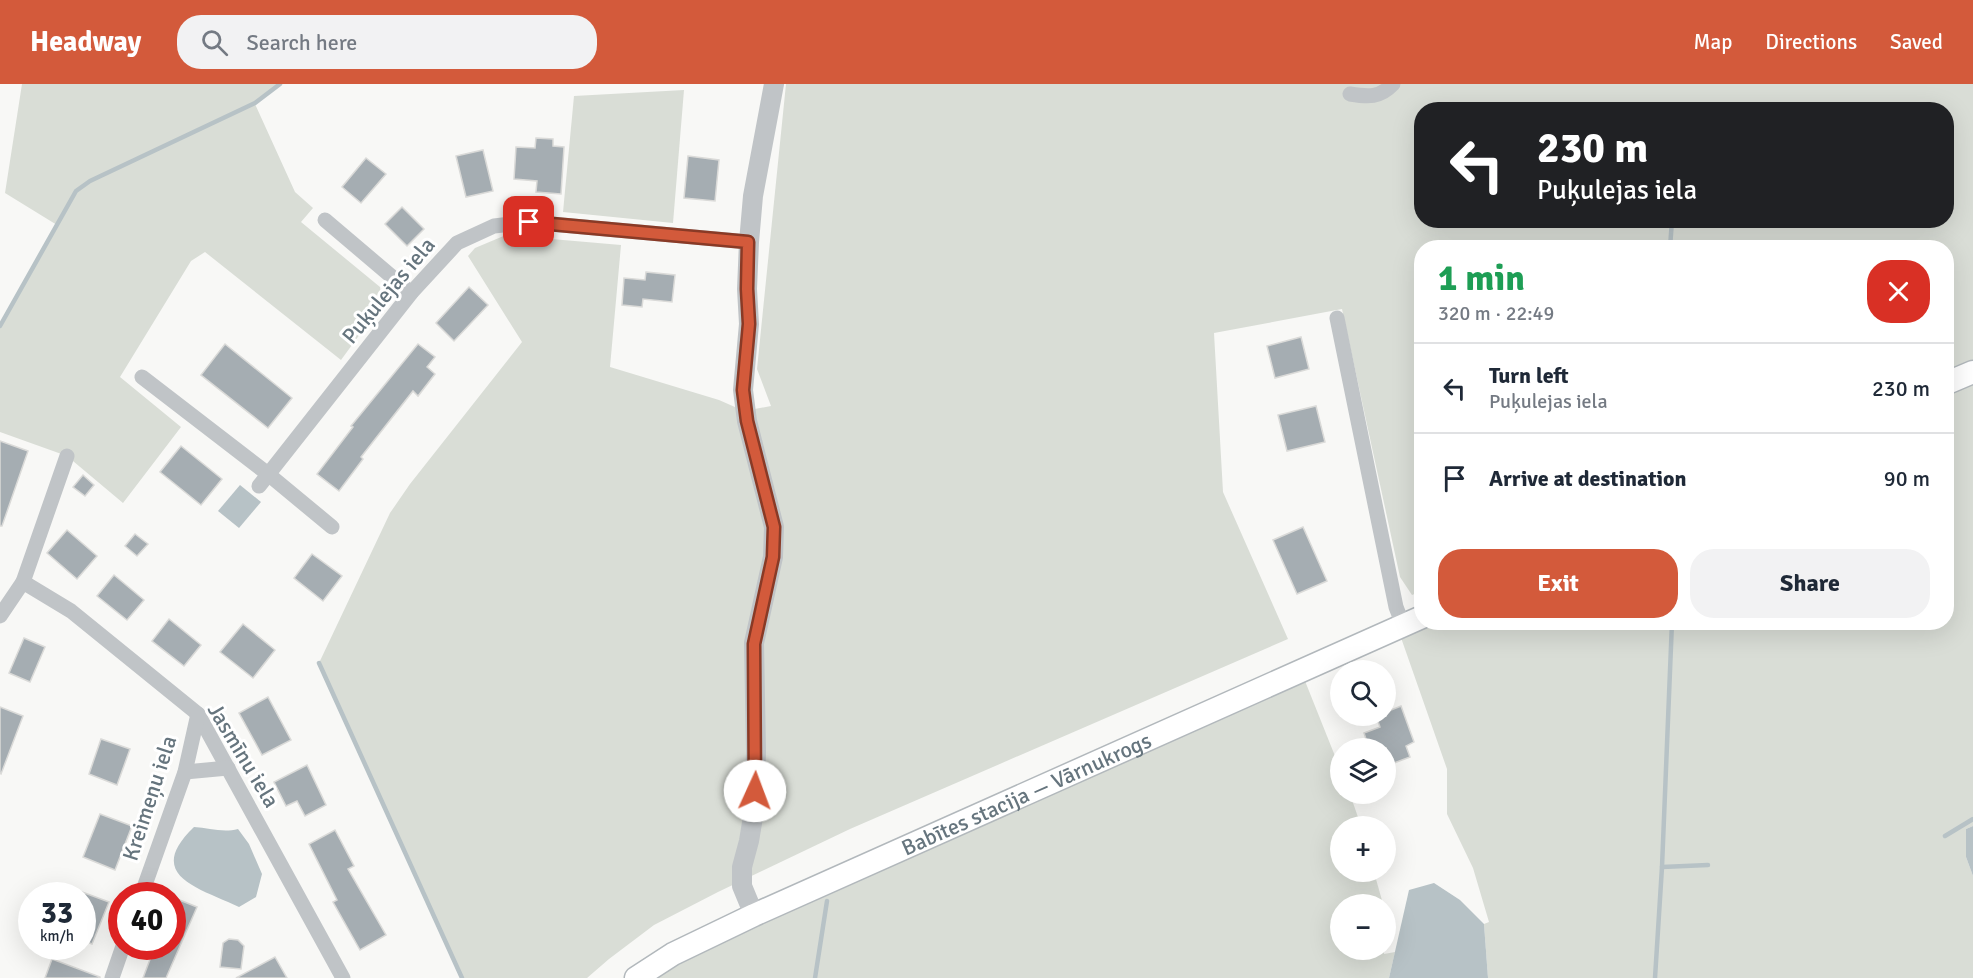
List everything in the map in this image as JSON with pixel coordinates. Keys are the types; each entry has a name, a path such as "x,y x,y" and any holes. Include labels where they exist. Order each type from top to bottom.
{"main road":[{"path":"1954,380 1973,372"},
{"name":"Babītes stacija — Vārnukrogs","path":"636,978 673,954 754,915 1413,621"}],"street":[{"path":"754,915 742,886 742,867 754,811 756,752 754,644 773,557 774,527 747,421 743,390 749,324 748,242 753,196 774,84"},
{"path":"1350,94 1369,97 1383,94 1393,84"},
{"path":"325,220 411,293"},
{"name":"Puķulejas iela","path":"263,480 411,293 457,243 494,226 529,222 748,242"},
{"path":"1337,318 1396,607 1413,621"},
{"path":"142,377 263,480 332,527"},
{"path":"0,616 23,582 67,456"},
{"name":"Jasmīnu iela","path":"23,582 71,611 198,714 343,978"},
{"name":"Kreimeņu iela","path":"146,882 185,772 198,714"},
{"path":"185,772 228,768"},
{"path":"112,978 118,960"}],"shaded area":[{"path":"22,84 280,84 255,104 295,192 313,208 301,222 380,287 382,304 341,360 205,252 191,261 120,377 181,427 123,503 67,456 0,432 0,327 57,225 5,193"},
{"path":"786,84 1973,84 1973,361 1954,369 1954,240 1414,240 1414,594 1412,595 1400,577 1342,309 1214,333 1223,492 1288,639 850,829 718,892 654,925 587,978 461,978 319,663 390,513 410,484 522,342 468,256 475,248 506,235 621,245 610,367 719,400 744,411 771,406 757,369"},
{"path":"684,90 673,223 563,212 574,96"},
{"path":"1973,383 1973,826 1966,829 1966,857 1973,876 1973,978 1488,978 1484,924 1489,922 1473,868 1447,814 1447,769 1399,632 1414,625 1414,630 1954,630 1954,392"},
{"path":"240,485 261,502 239,528 218,511"},
{"path":"1305,681 1330,744 1330,804 1353,804 1358,816 1330,816 1330,882 1377,882 1380,894 1330,894 1330,960 1393,960 1389,978 657,978 678,962 737,932"},
{"path":"1973,826 1973,876 1966,857 1966,829"},
{"path":"194,827 238,829 249,844 262,874 256,897 239,907 194,886 183,878 176,869 174,858 180,844"},
{"path":"1434,883 1460,900 1484,924 1488,978 1389,978 1393,960 1396,960 1396,947 1409,890"}],"building":[{"path":"536,138 553,139 553,146 564,147 561,194 536,192 537,181 514,179 516,147 535,148"},
{"path":"483,150 493,191 466,197 456,156"},
{"path":"688,156 719,160 715,201 684,198"},
{"path":"366,158 386,174 361,203 342,187"},
{"path":"402,207 424,229 407,246 385,224"},
{"path":"646,272 675,275 672,302 643,299 642,307 622,305 624,278 645,280"},
{"path":"469,287 488,305 454,341 436,323"},
{"path":"1301,337 1309,369 1275,378 1267,346"},
{"path":"225,344 292,398 268,428 201,375"},
{"path":"418,344 435,357 427,367 435,374 418,396 413,391 361,457 363,459 339,491 317,474 353,427 351,426"},
{"path":"1316,406 1325,442 1287,451 1278,415"},
{"path":"0,441 28,451 2,526 0,526"},
{"path":"181,446 222,479 201,505 160,472"},
{"path":"83,475 94,485 85,496 73,487"},
{"path":"1303,527 1327,581 1297,594 1273,540"},
{"path":"67,530 97,556 77,579 47,553"},
{"path":"135,534 148,544 137,556 125,546"},
{"path":"312,554 342,576 323,601 294,578"},
{"path":"114,575 144,600 127,620 97,596"},
{"path":"169,619 201,645 184,666 152,641"},
{"path":"243,624 275,650 253,678 220,652"},
{"path":"24,638 45,647 30,682 9,673"},
{"path":"268,697 291,740 262,755 239,713"},
{"path":"1401,706 1414,742 1406,746 1410,757 1396,762 1396,738 1366,738 1364,733 1380,726 1396,726 1396,708"},
{"path":"0,707 23,716 1,774 0,773"},
{"path":"101,739 130,749 117,785 89,774"},
{"path":"307,765 326,805 305,816 297,801 286,806 274,782"},
{"path":"100,814 132,826 115,870 83,857"},
{"path":"335,830 354,866 348,869 386,935 360,950 333,902 337,900 309,844"},
{"path":"96,897 108,902 96,934"},
{"path":"186,903 197,907 186,932"},
{"path":"229,939 238,940 244,946 241,969 220,967 223,943"},
{"path":"275,957 287,978 236,978"},
{"path":"52,960 100,977 100,978 45,978"},
{"path":"150,960 174,960 166,978 143,978"}],"waterway":[{"path":"0,326 76,191 90,181 255,103 280,84"},
{"path":"1671,228 1671,240"},
{"path":"1655,978 1672,630"},
{"path":"319,663 462,978"},
{"path":"1945,836 1973,819"},
{"path":"1662,867 1708,865"},
{"path":"815,978 827,901"}],"route":[{"path":"529,222 748,242 749,324 743,390 747,421 774,527 773,557 754,644 755,791"}]}
